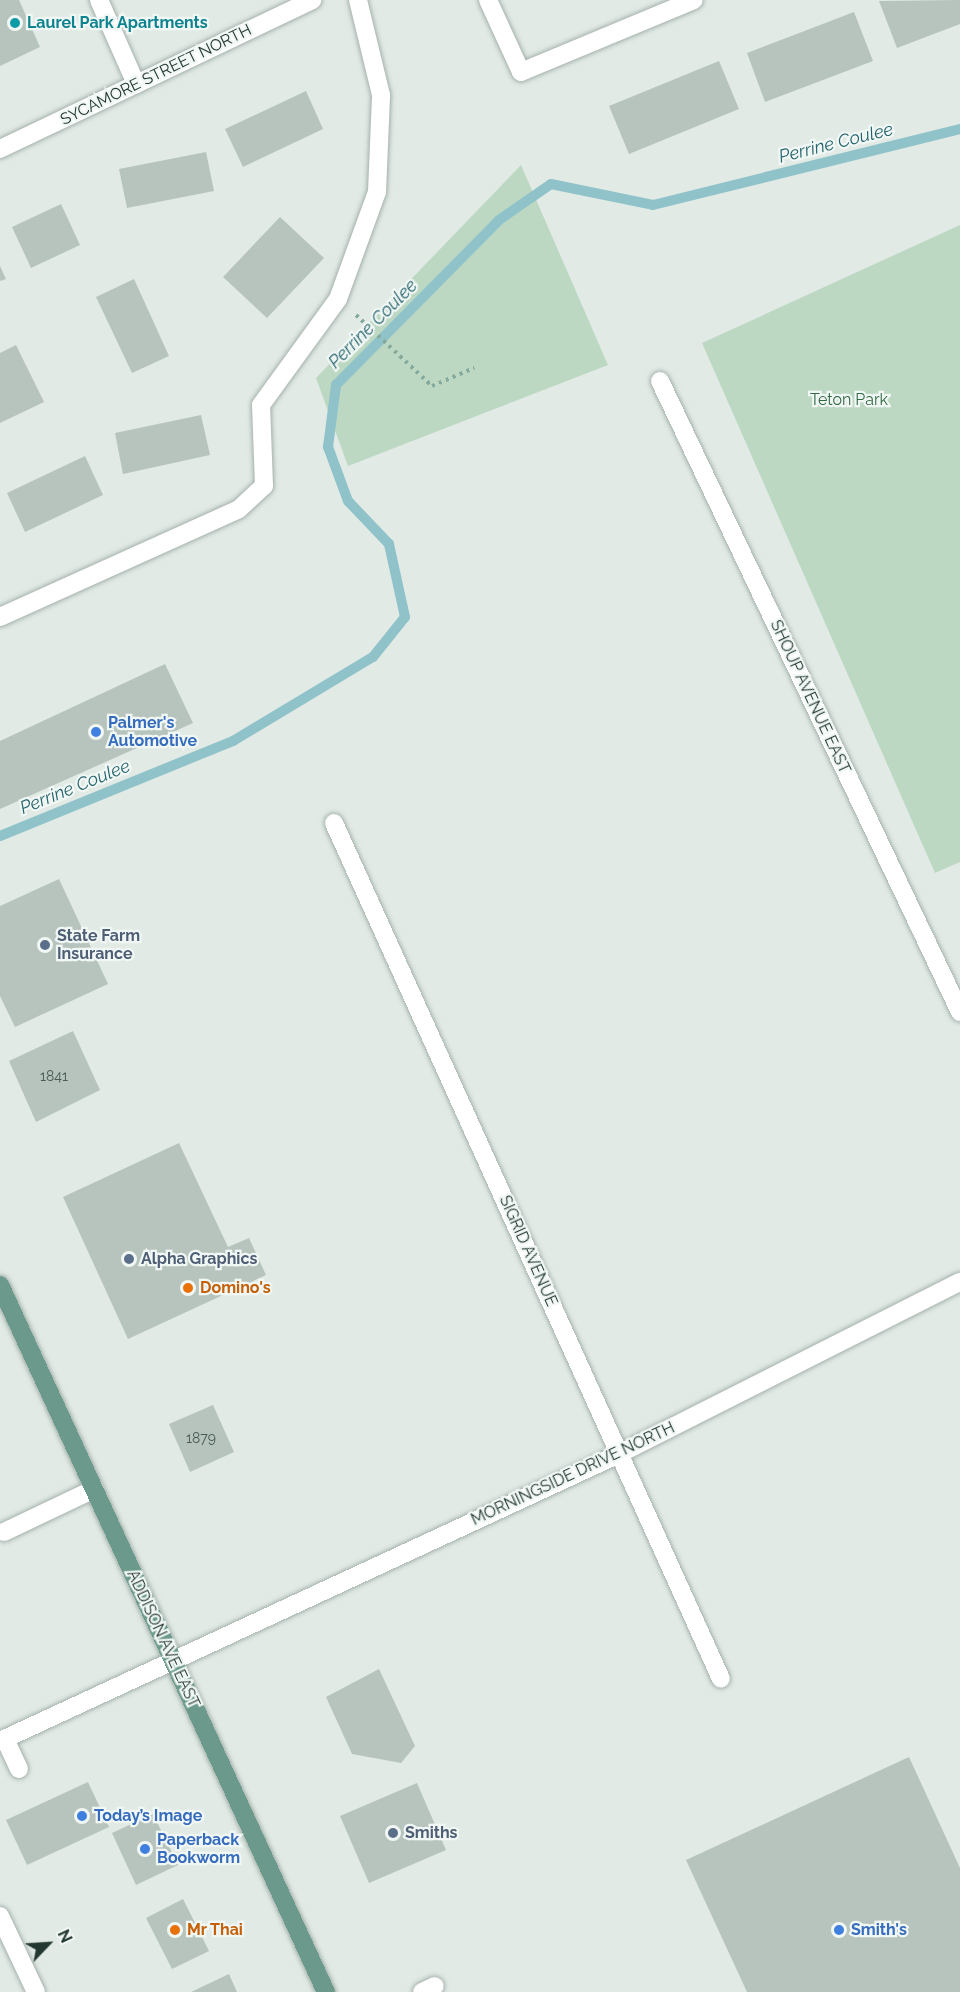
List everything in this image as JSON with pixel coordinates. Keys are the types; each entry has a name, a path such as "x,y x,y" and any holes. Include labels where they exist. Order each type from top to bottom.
{"main road":[{"name":"ADDISON AVE EAST","path":"0,1285 94,1489 177,1658 326,1992"}],"street":[{"path":"99,0 136,84"},
{"name":"SYCAMORE STREET NORTH","path":"0,149 312,0"},
{"path":"0,617 239,509 264,486 261,405 338,299 377,192 381,95 358,0"},
{"path":"488,0 522,72 694,0"},
{"name":"SHOUP AVENUE EAST","path":"660,381 960,1012"},
{"name":"SIGRID AVENUE","path":"334,823 721,1679"},
{"name":"MORNINGSIDE DRIVE NORTH","path":"2,1740 619,1454 960,1282"},
{"path":"4,1533 94,1489"},
{"path":"2,1740 19,1769"},
{"path":"0,1916 36,1992"}],"path":[{"path":"338,299 432,386 474,368"}],"green space":[{"path":"521,165 608,365 348,466 316,378"},
{"name":"Teton Park","path":"960,225 960,862 935,873 702,343"}],"building":[{"name":"Laurel Park Apartments","path":"0,0 19,0 40,47 0,66"},
{"path":"960,0 960,24 897,48 879,1"},
{"path":"854,12 873,61 765,102 747,53"},
{"path":"719,61 739,109 629,154 609,106"},
{"path":"306,91 323,129 243,167 225,129"},
{"path":"206,152 214,191 127,208 119,169"},
{"path":"61,204 80,245 31,268 12,227"},
{"path":"280,217 324,258 267,318 223,277"},
{"path":"0,266 6,279 0,281"},
{"path":"134,279 169,356 132,373 96,297"},
{"path":"16,345 44,402 0,423 0,353"},
{"path":"201,415 210,455 123,474 115,433"},
{"path":"85,456 103,495 25,532 7,493"},
{"name":"Palmer's Automotive","path":"165,664 193,723 0,809 0,741"},
{"name":"State Farm Insurance","path":"59,879 108,984 15,1027 0,996 0,906"},
{"path":"73,1031 100,1090 36,1122 9,1061"},
{"path":"179,1143 228,1247 249,1238 266,1275 128,1339 63,1197"},
{"path":"213,1405 234,1452 190,1472 169,1424"},
{"path":"379,1669 415,1746 401,1763 352,1754 326,1697"},
{"name":"Smith's","path":"909,1757 960,1868 960,1992 747,1992 686,1860"},
{"path":"88,1782 109,1827 27,1865 6,1820"},
{"name":"Smiths","path":"417,1783 446,1850 369,1883 340,1816"},
{"name":"Paperback Bookworm","path":"153,1814 178,1865 136,1885 112,1833"},
{"path":"183,1899 209,1951 172,1969 146,1918"},
{"path":"229,1974 237,1992 191,1992"}],"waterway":[{"name":"Perrine Coulee","path":"0,836 233,741 373,657 405,617 389,544 348,501 328,447 336,385 499,220 551,184 653,205 960,129"}],"place":[{"name":"Laurel Park Apartments","path":"15,23"},
{"name":"Palmer's Automotive","path":"96,732"},
{"name":"State Farm Insurance","path":"45,945"},
{"name":"Alpha Graphics","path":"129,1259"},
{"name":"Domino's","path":"188,1288"},
{"name":"Today’s Image","path":"82,1816"},
{"name":"Smiths","path":"393,1833"},
{"name":"Paperback Bookworm","path":"145,1849"},
{"name":"Mr Thai","path":"175,1930"},
{"name":"Smith's","path":"839,1930"}]}
